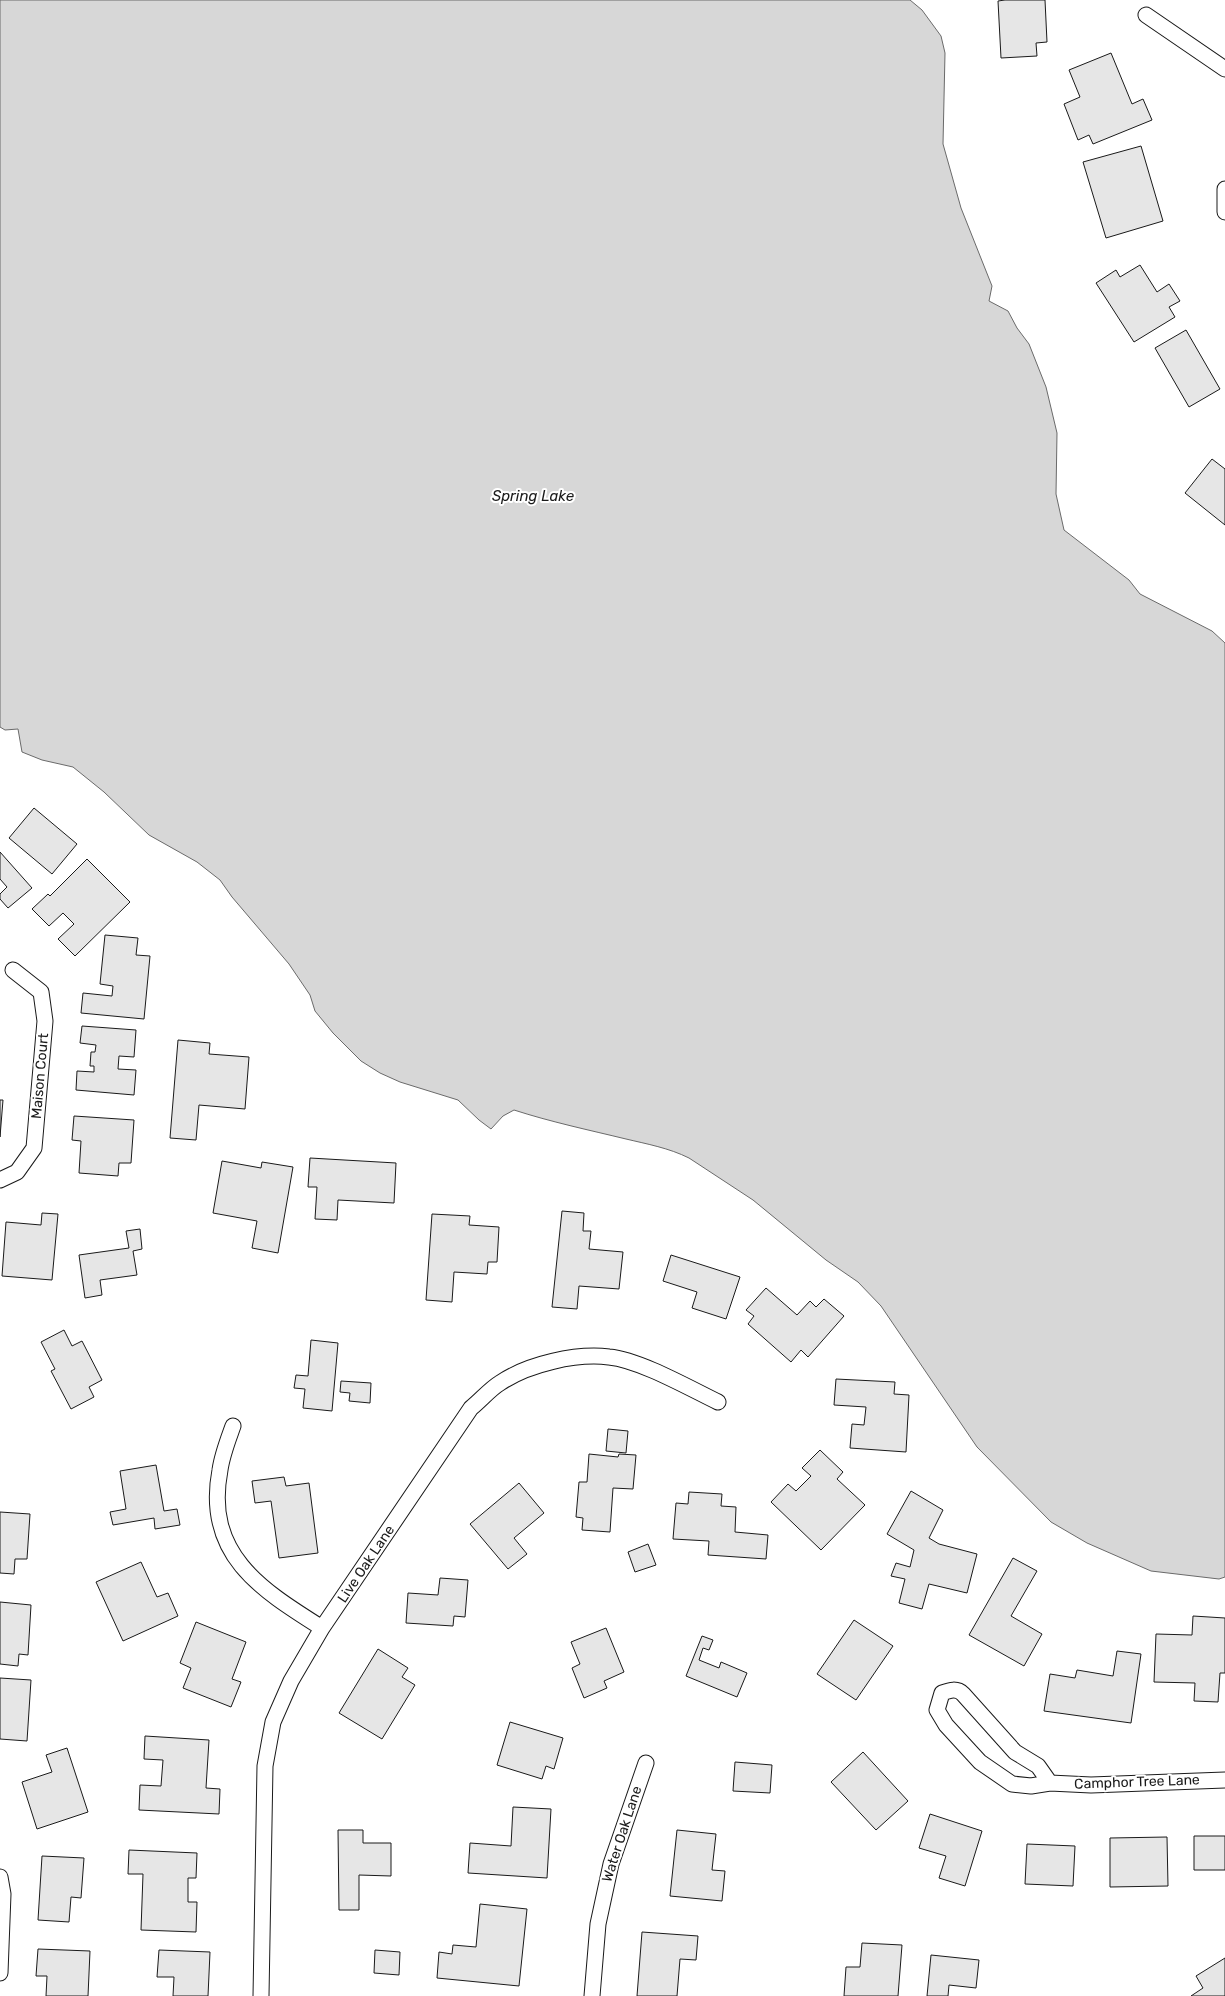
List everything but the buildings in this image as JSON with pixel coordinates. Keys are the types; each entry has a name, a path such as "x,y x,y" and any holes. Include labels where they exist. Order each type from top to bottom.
{"street":[{"path":"1146,15 1225,69"},
{"path":"1225,189 1225,212"},
{"name":"Maison Court","path":"0,1180 17,1172 34,1148 45,1022 42,992 13,970"},
{"name":"Live Oak Lane","path":"260,1996 265,1766 273,1722 291,1681 322,1628 472,1408 500,1383 535,1366 576,1357 610,1356 637,1364 718,1402"},
{"path":"233,1426 220,1470 217,1505 223,1535 239,1565 275,1598 322,1628"},
{"name":"Camphor Tree Lane","path":"1050,1783 1038,1766 1015,1752 959,1690 950,1690 942,1693 937,1710 946,1725 980,1762 1012,1784 1031,1786 1050,1783 1091,1785 1225,1780"},
{"name":"Water Oak Lane","path":"592,1996 598,1924 610,1864 646,1763"},
{"path":"0,1877 3,1894 0,1973"}],"water":[{"name":"Spring Lake","path":"0,0 910,0 922,10 941,36 945,53 943,144 961,208 992,286 989,301 1008,311 1017,328 1029,344 1046,387 1057,433 1056,494 1064,530 1129,580 1140,594 1212,631 1225,643 1225,1577 1219,1579 1151,1571 1087,1543 1051,1522 977,1447 881,1306 858,1282 826,1260 753,1200 689,1158 658,1147 514,1110 503,1116 491,1129 458,1100 400,1082 380,1073 361,1061 333,1033 315,1011 310,995 289,964 232,897 220,880 197,862 149,835 104,792 73,767 42,760 22,752 18,729 5,730 0,727"}]}
